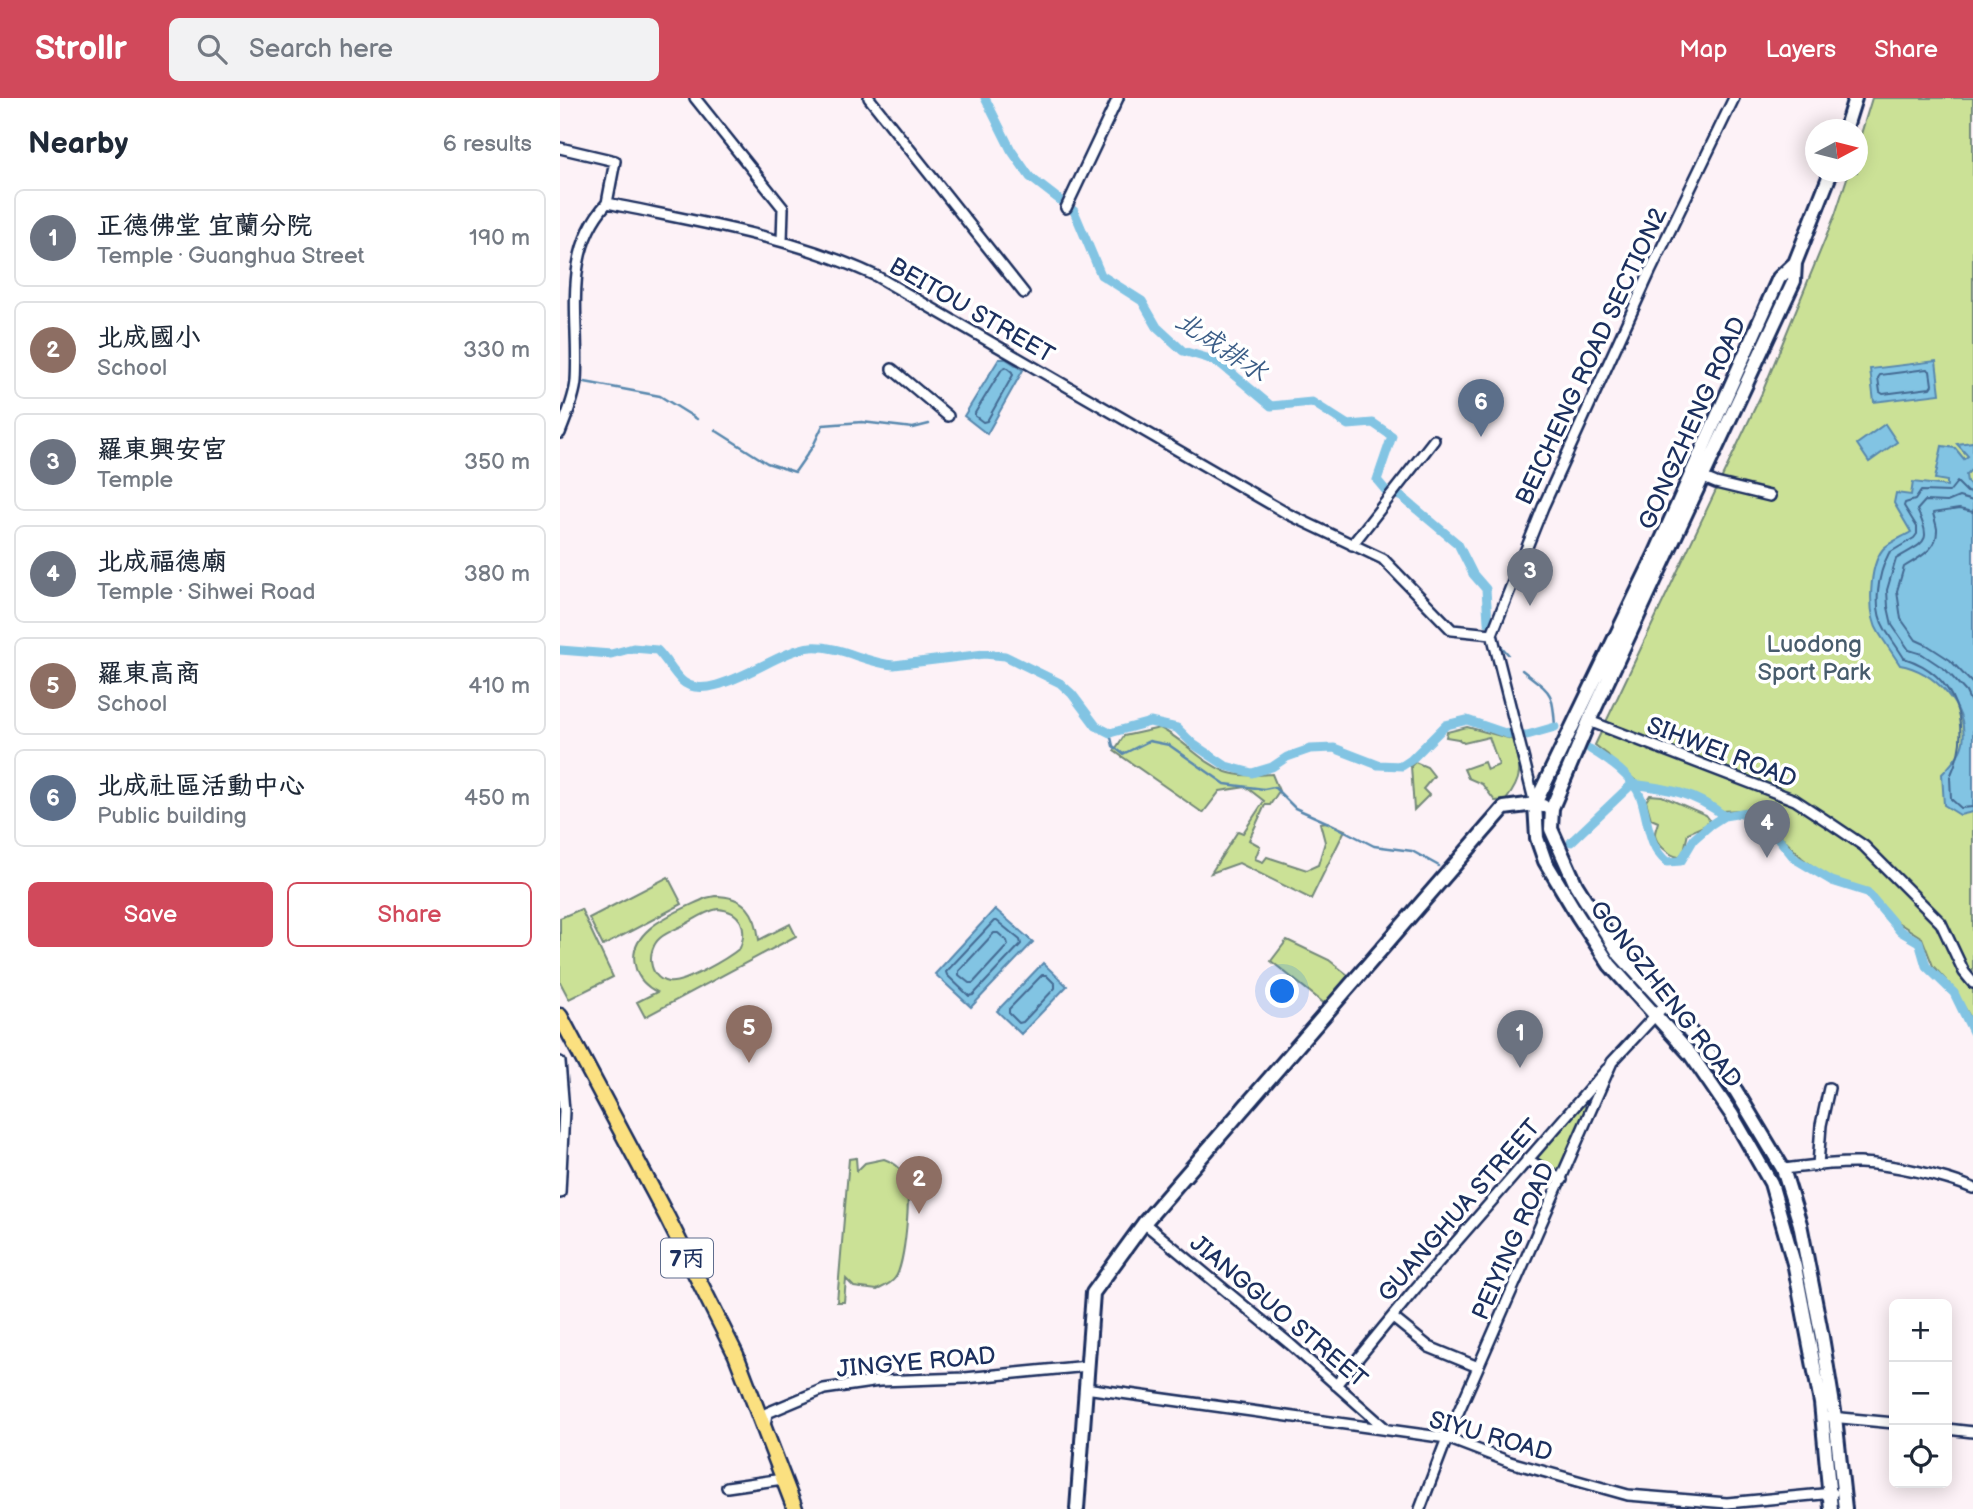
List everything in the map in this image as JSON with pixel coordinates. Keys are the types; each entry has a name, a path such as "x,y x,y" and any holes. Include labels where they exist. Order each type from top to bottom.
{"main road":[{"name":"7丙","path":"560,1016 667,1217 736,1356 795,1509"}],"street":[{"path":"695,98 783,208 782,241"},
{"path":"869,98 1024,293"},
{"path":"1068,204 1118,98"},
{"name":"BEICHENG ROAD SECTION2","path":"1492,634 1543,507 1650,272 1734,98"},
{"path":"1848,119 1855,98"},
{"path":"560,148 615,161 607,203 596,215 578,257 575,299 576,384 560,433"},
{"name":"GONGZHENG ROAD","path":"1827,182 1795,263 1794,281 1697,475 1583,719 1535,804 1536,838 1545,861 1611,965 1698,1065 1732,1115 1771,1183 1795,1267 1829,1417"},
{"name":"BEITOU STREET","path":"607,203 782,241 876,276 1288,514 1382,559 1452,630 1492,634"},
{"path":"892,369 948,416"},
{"path":"1352,545 1434,440"},
{"path":"1697,475 1770,496"},
{"path":"1492,634 1535,804"},
{"name":"GONGZHENG ROAD","path":"1583,719 1552,808 1551,829 1576,885 1620,955 1705,1048 1736,1091 1783,1169 1800,1224 1829,1417 1837,1493 1845,1509"},
{"name":"SIHWEI ROAD","path":"1583,719 1795,800 1828,821 1864,846 1941,923 1964,972 1973,983"},
{"path":"1077,1509 1093,1293 1144,1223 1504,808 1535,804 1552,808"},
{"name":"PEIYING ROAD","path":"1420,1509 1447,1438 1612,1062 1665,1005"},
{"path":"560,1062 564,1111 560,1193"},
{"name":"GUANGHUA STREET","path":"1336,1385 1612,1062"},
{"path":"1818,1165 1821,1125 1829,1088"},
{"path":"1527,1159 1562,1180"},
{"path":"1783,1169 1862,1163 1960,1182 1973,1188"},
{"name":"JIANGGUO STREET","path":"1144,1223 1290,1343 1387,1430"},
{"path":"1392,1317 1429,1347 1478,1367"},
{"name":"JINGYE ROAD","path":"765,1428 767,1413 824,1389 879,1381 965,1378 1088,1366"},
{"name":"SIYU ROAD","path":"1085,1388 1447,1438 1510,1462 1628,1495 1727,1503 1837,1493"},
{"path":"1829,1417 1889,1423"},
{"path":"1952,1430 1973,1432"},
{"path":"727,1487 783,1479"},
{"name":"GONGZHENG ROAD","path":"1831,1509 1837,1493"}],"green space":[{"name":"Luodong Sport Park","path":"1872,98 1973,98 1973,1022 1954,989 1933,966 1922,938 1891,918 1862,891 1826,876 1802,858 1754,809 1723,811 1674,789 1641,785 1595,745 1762,393 1835,215 1846,182 1868,182 1868,119 1866,119"},
{"path":"1467,727 1512,739 1519,771 1516,784 1506,800 1495,801 1482,784 1468,778 1464,769 1484,762 1487,770 1499,765 1489,737 1464,743 1446,737 1447,732"},
{"path":"1160,728 1226,772 1243,775 1272,774 1279,791 1270,805 1265,805 1249,840 1260,846 1255,859 1263,862 1267,857 1307,870 1318,865 1325,842 1320,823 1327,822 1345,830 1311,899 1239,863 1211,873 1238,831 1243,833 1264,801 1246,787 1220,791 1203,813 1114,751 1124,736"},
{"path":"1415,762 1427,767 1434,776 1423,789 1429,795 1414,810 1411,766"},
{"path":"1650,795 1662,796 1706,815 1709,819 1706,825 1688,833 1684,851 1679,857 1667,852 1655,837 1658,822 1651,819 1646,801"},
{"path":"668,877 682,904 603,946 589,918"},
{"path":"725,897 741,903 752,914 759,940 790,924 796,936 645,1017 637,1002 657,992 644,983 637,973 634,955 638,943 656,923 706,898","holes":["726,910 741,921 743,933 740,948 716,964 675,982 668,982 656,975 651,956 660,938 709,912"]},
{"path":"581,909 613,977 569,999 560,982 560,918"},
{"path":"1287,940 1329,960 1349,976 1325,1004 1271,961"},
{"path":"1579,1102 1592,1111 1562,1180 1527,1159"},
{"path":"856,1158 857,1171 865,1163 884,1159 896,1165 905,1175 908,1211 904,1244 899,1271 891,1282 877,1290 854,1287 846,1279 844,1302 837,1302 849,1159"}],"water":[{"path":"999,359 1006,359 1023,370 987,434 964,416"},
{"path":"1936,361 1940,394 1874,402 1870,369"},
{"path":"1885,424 1897,442 1869,462 1857,444"},
{"path":"1973,442 1973,468 1966,475 1967,482 1973,488 1973,812 1960,815 1944,805 1942,774 1962,746 1963,729 1960,716 1946,692 1936,682 1925,674 1900,665 1875,625 1871,591 1875,567 1883,549 1911,532 1894,503 1896,493 1911,495 1913,482 1947,486 1947,481 1935,479 1942,446 1955,448 1964,459 1968,456 1957,444"},
{"path":"995,909 1033,942 971,1007 935,974"},
{"path":"1043,963 1067,986 1021,1034 997,1011"}],"waterway":[{"name":"北成排水","path":"985,98 1011,150 1030,177 1074,211 1101,275 1142,301 1157,327 1183,351 1222,365 1271,406 1312,402 1348,425 1373,423 1392,436 1377,480 1387,492 1402,497 1458,544 1473,574 1486,589 1488,622"},
{"path":"585,382 660,396 697,419"},
{"path":"715,430 767,463 795,472 813,446 823,425 862,422 913,428 929,424"},
{"name":"北成排水","path":"1500,645 1508,654"},
{"path":"560,650 611,654 633,648 657,650 681,680 693,687 708,687 725,682 797,650 811,647 832,649 894,665 984,654 1005,656 1060,683 1072,694 1096,726 1110,733 1150,722 1177,728 1193,744 1226,766 1252,773 1272,767 1287,757 1310,749 1334,748 1378,765 1402,766 1446,725 1467,720 1508,734 1527,735 1555,727"},
{"name":"北成排水","path":"1522,670 1549,693 1555,727"},
{"path":"1110,733 1113,746 1123,754 1149,741 1169,745 1225,784 1264,789 1274,787 1295,808 1374,846 1412,851 1439,866"},
{"path":"1590,749 1619,769 1637,790 1652,841 1667,862 1681,861 1694,839 1724,816 1748,812 1761,817 1795,859 1832,881 1867,892 1900,931 1919,942 1926,966 1954,993 1973,1032"},
{"path":"1571,842 1632,784 1657,787 1692,797 1724,816"}],"place":[{"name":"北成社區活動中心","path":"1481,437"},
{"name":"羅東興安宮","path":"1530,606"},
{"name":"北成福德廟","path":"1767,858"},
{"name":"羅東高商","path":"749,1063"},
{"name":"正德佛堂 宜蘭分院","path":"1520,1068"},
{"name":"北成國小","path":"919,1214"}]}
